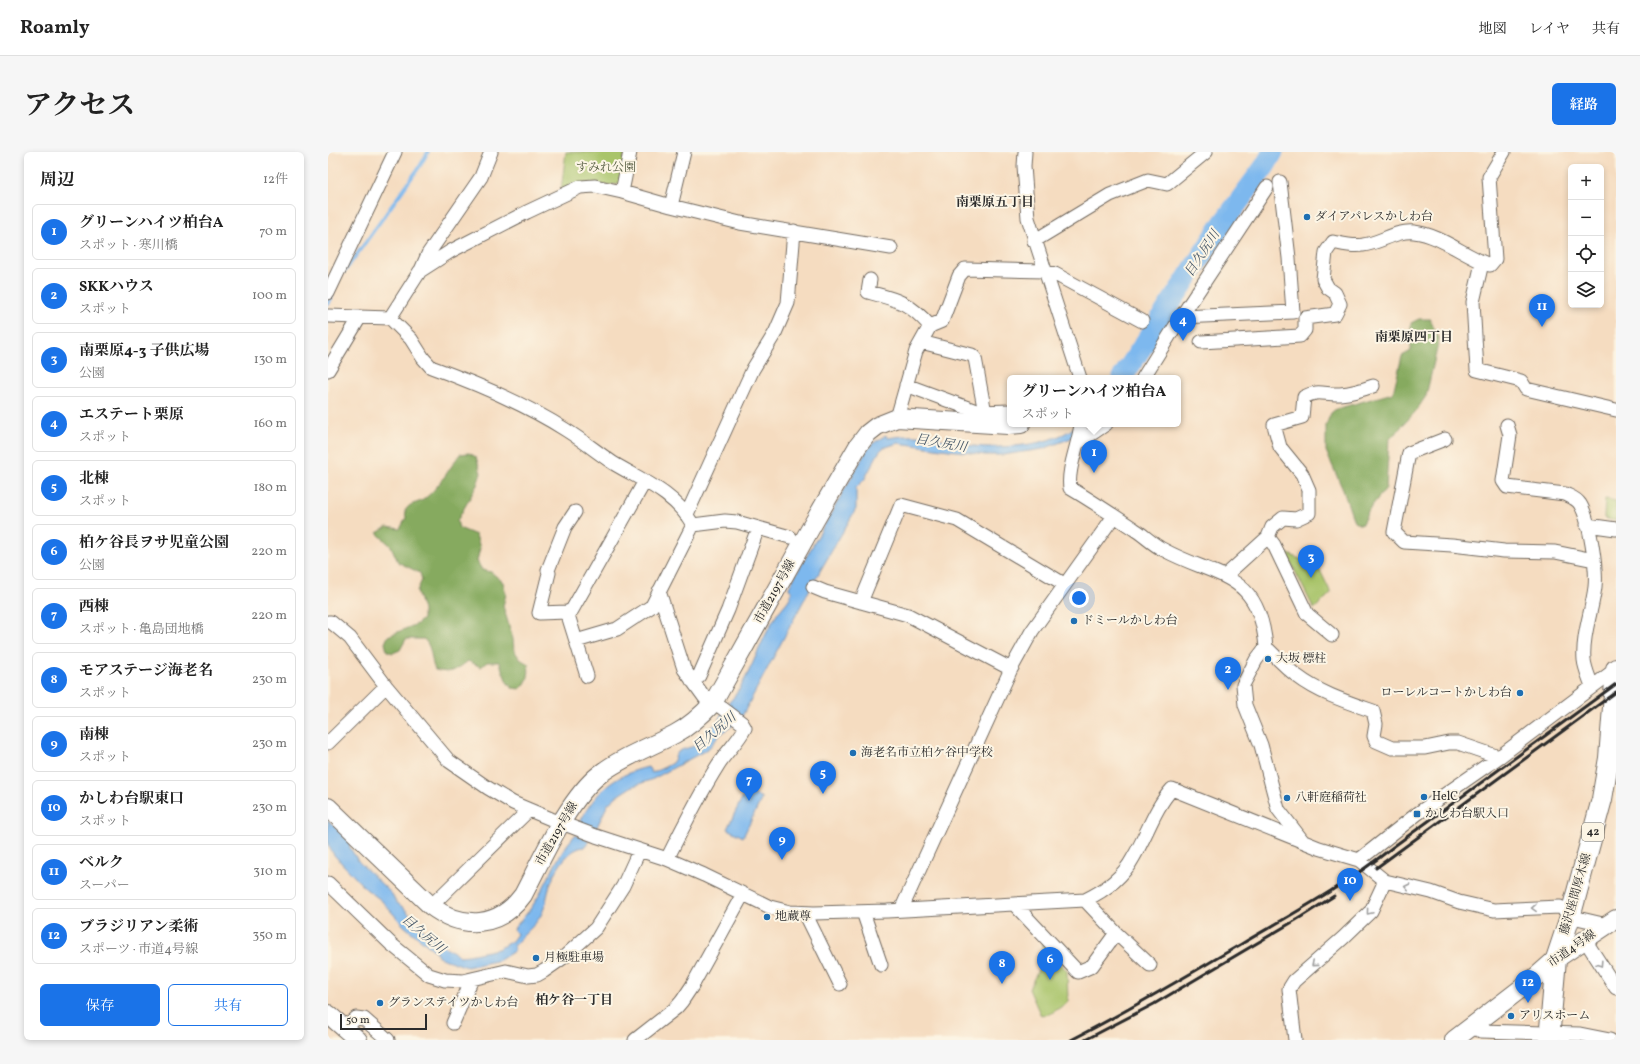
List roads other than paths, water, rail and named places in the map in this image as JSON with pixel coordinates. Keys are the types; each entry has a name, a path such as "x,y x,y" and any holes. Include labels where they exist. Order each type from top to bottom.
{"main road":[{"name":"藤沢座間厚木線","path":"1549,1036 1556,959 1571,914 1602,799 1609,758 1616,669"}],"street":[{"path":"328,293 394,152"},
{"path":"390,318 420,271 428,254 481,177 491,152"},
{"path":"622,192 630,152"},
{"path":"671,206 684,152"},
{"path":"1025,152 1025,197 1028,218 1034,241 1079,375"},
{"path":"1034,241 1110,195 1148,180 1167,184 1206,152"},
{"path":"1201,342 1300,336 1305,330 1305,318 1335,314 1340,304 1335,293 1328,288 1323,279 1326,252 1333,242 1351,246 1364,245 1403,232 1413,232 1430,235 1490,265 1495,259 1489,177 1504,152"},
{"path":"1181,317 1293,312 1289,258 1280,182"},
{"path":"420,271 451,250 527,212 580,187 595,186 740,223 891,248"},
{"path":"1145,375 1181,317 1267,187"},
{"path":"576,641 617,629 652,606 660,591 753,369 775,334 788,303 794,231"},
{"path":"1482,262 1473,302 1477,370 1521,381 1526,389 1616,410"},
{"path":"1007,425 897,418 916,351 930,326 942,322 959,276 965,270 1044,271 1055,274 1142,321"},
{"path":"870,280 868,292 897,299 908,305 930,326"},
{"path":"328,316 390,318 411,339 423,358 431,367 482,386 524,406 566,430 613,463 656,487 673,500 690,520 737,522 796,541"},
{"path":"328,370 360,317"},
{"path":"921,342 972,354 975,358 985,413"},
{"path":"906,384 979,412 1007,411"},
{"path":"1225,576 1268,537 1272,527 1283,518 1296,519 1309,512 1309,490 1302,474 1280,447 1274,424 1302,417 1304,397 1313,392 1338,394 1353,392 1373,386"},
{"name":"市道2197号線","path":"328,806 431,906 442,914 456,920 480,922 489,921 499,917 517,904 568,825 585,789 599,775 612,766 676,734 718,706 796,541 868,433 877,426 897,418"},
{"path":"1507,425 1510,435 1503,481 1507,487 1565,494 1574,497 1586,515 1594,560 1595,587 1584,644 1584,660 1592,686"},
{"path":"1081,427 1079,441 1068,480 1070,488 1135,529 1163,550 1225,576 1241,585 1251,597 1258,611 1264,632 1266,647 1298,677 1342,700 1373,711 1376,724 1374,736 1376,741 1392,748 1425,748 1449,743 1458,743 1499,757"},
{"path":"1079,441 1101,427"},
{"path":"1445,439 1409,453 1394,532 1400,539 1404,542 1452,545 1504,551 1555,552 1594,560"},
{"path":"575,512 565,527 548,570 549,573 539,613 567,612 572,610 645,481"},
{"path":"860,602 900,505 957,520 1064,584"},
{"path":"900,910 1011,669 1032,631 1064,584 1114,516"},
{"path":"1587,524 1616,529"},
{"path":"692,681 699,676 728,610 755,536"},
{"path":"1268,537 1274,545 1307,614 1332,635"},
{"path":"813,587 825,592 908,615 1011,669"},
{"path":"660,591 684,669 705,698 739,721 745,728 739,740 718,764 686,820 667,859"},
{"path":"567,612 587,676"},
{"path":"328,622 331,622 350,638 386,686 449,761 488,788 513,803 529,810 639,851 667,859 770,907 790,912 863,912 1085,900 1098,894 1113,882 1133,860 1156,812 1164,798 1172,789 1319,848 1359,860 1385,881 1431,892 1459,902 1494,910 1560,907 1577,918 1612,922"},
{"path":"1266,647 1256,660 1244,685 1245,705 1261,745 1278,809 1302,840"},
{"path":"1359,860 1416,814 1499,757 1616,669"},
{"path":"328,743 386,686"},
{"path":"431,906 529,810"},
{"path":"328,883 390,944 429,975 445,980 463,981 506,971 528,976 537,975 564,958 596,928 623,886 639,851"},
{"path":"1295,1040 1289,989 1294,982 1344,938 1371,911 1385,881"},
{"path":"635,1040 666,1016 682,1001 692,986 743,894"},
{"path":"1085,900 1116,933 1150,965"},
{"path":"1014,904 1078,972 1092,966 1116,933"},
{"path":"863,912 881,965"},
{"path":"805,913 840,984"},
{"name":"市道4号線","path":"1454,1040 1556,959 1612,922"},
{"path":"1584,940 1616,988"},
{"path":"453,1023 472,979"},
{"path":"328,1014 351,1034 356,1018 364,1019 388,1040"},
{"path":"1470,1027 1481,1031 1549,1036 1580,1034 1610,1040"}],"water":[{"path":"1074,427 1088,427 1087,430 1074,437 1043,449 1003,455 985,455 898,443 883,448 879,452 864,480 856,488 856,509 812,585 741,718 725,707 741,687 770,627 778,613 790,598 792,591 789,587 867,450 872,444 886,435 888,438 920,436 965,445 999,447 1043,441 1068,431"},
{"path":"722,713 736,723 721,734 708,749 653,779 631,787 617,796 608,804 594,833 578,826 590,804 614,781 624,775 648,767 652,773 672,763 678,752 698,745 706,740 708,730 717,723"},
{"path":"746,790 762,798 743,837 727,829"},
{"path":"328,820 349,841 350,848 359,862 392,894 396,902 404,908 423,930 460,956 498,949 512,941 517,934 514,930 515,927 533,905 568,843 575,835 589,841 584,847 572,852 563,861 555,873 550,885 543,912 533,926 516,943 514,946 514,951 500,960 467,967 438,957 436,952 404,926 381,900 366,889 334,855 328,845"}],"waterway":[{"path":"345,271 420,166 428,152"},
{"name":"目久尻川","path":"1124,375 1223,223 1265,166 1273,152"},
{"path":"328,304 332,296"}],"railway":[{"path":"1071,1040 1158,993 1339,886 1616,684"},
{"path":"1376,868 1616,692"},
{"path":"1085,1040 1154,1004 1334,896"}],"place":[{"name":"ダイアパレスかしわ台","path":"1307,217"},
{"name":"ベルク","path":"1542,327"},
{"name":"エステート栗原","path":"1183,341"},
{"name":"グリーンハイツ柏台A","path":"1094,473"},
{"name":"南栗原4-3 子供広場","path":"1311,578"},
{"name":"ドミールかしわ台","path":"1074,621"},
{"name":"大坂 標柱","path":"1268,659"},
{"name":"SKKハウス","path":"1228,690"},
{"name":"ローレルコートかしわ台","path":"1520,693"},
{"name":"海老名市立柏ケ谷中学校","path":"853,753"},
{"name":"北棟","path":"823,794"},
{"name":"HelC","path":"1424,797"},
{"name":"八軒庭稲荷社","path":"1287,798"},
{"name":"西棟","path":"749,801"},
{"name":"かしわ台駅入口","path":"1417,814"},
{"name":"南棟","path":"782,860"},
{"name":"かしわ台駅東口","path":"1350,901"},
{"name":"地蔵尊","path":"767,917"},
{"name":"月極駐車場","path":"536,958"},
{"name":"柏ケ谷長ヲサ児童公園","path":"1050,980"},
{"name":"モアステージ海老名","path":"1002,984"},
{"name":"グランステイツかしわ台","path":"380,1003"},
{"name":"ブラジリアン柔術","path":"1528,1003"},
{"name":"アリスホーム","path":"1511,1016"}],"district":[{"name":"南栗原五丁目","path":"995,203"},
{"name":"南栗原四丁目","path":"1414,338"},
{"name":"柏ケ谷一丁目","path":"574,1001"}],"park label":[{"name":"すみれ公園","path":"606,168"}]}
